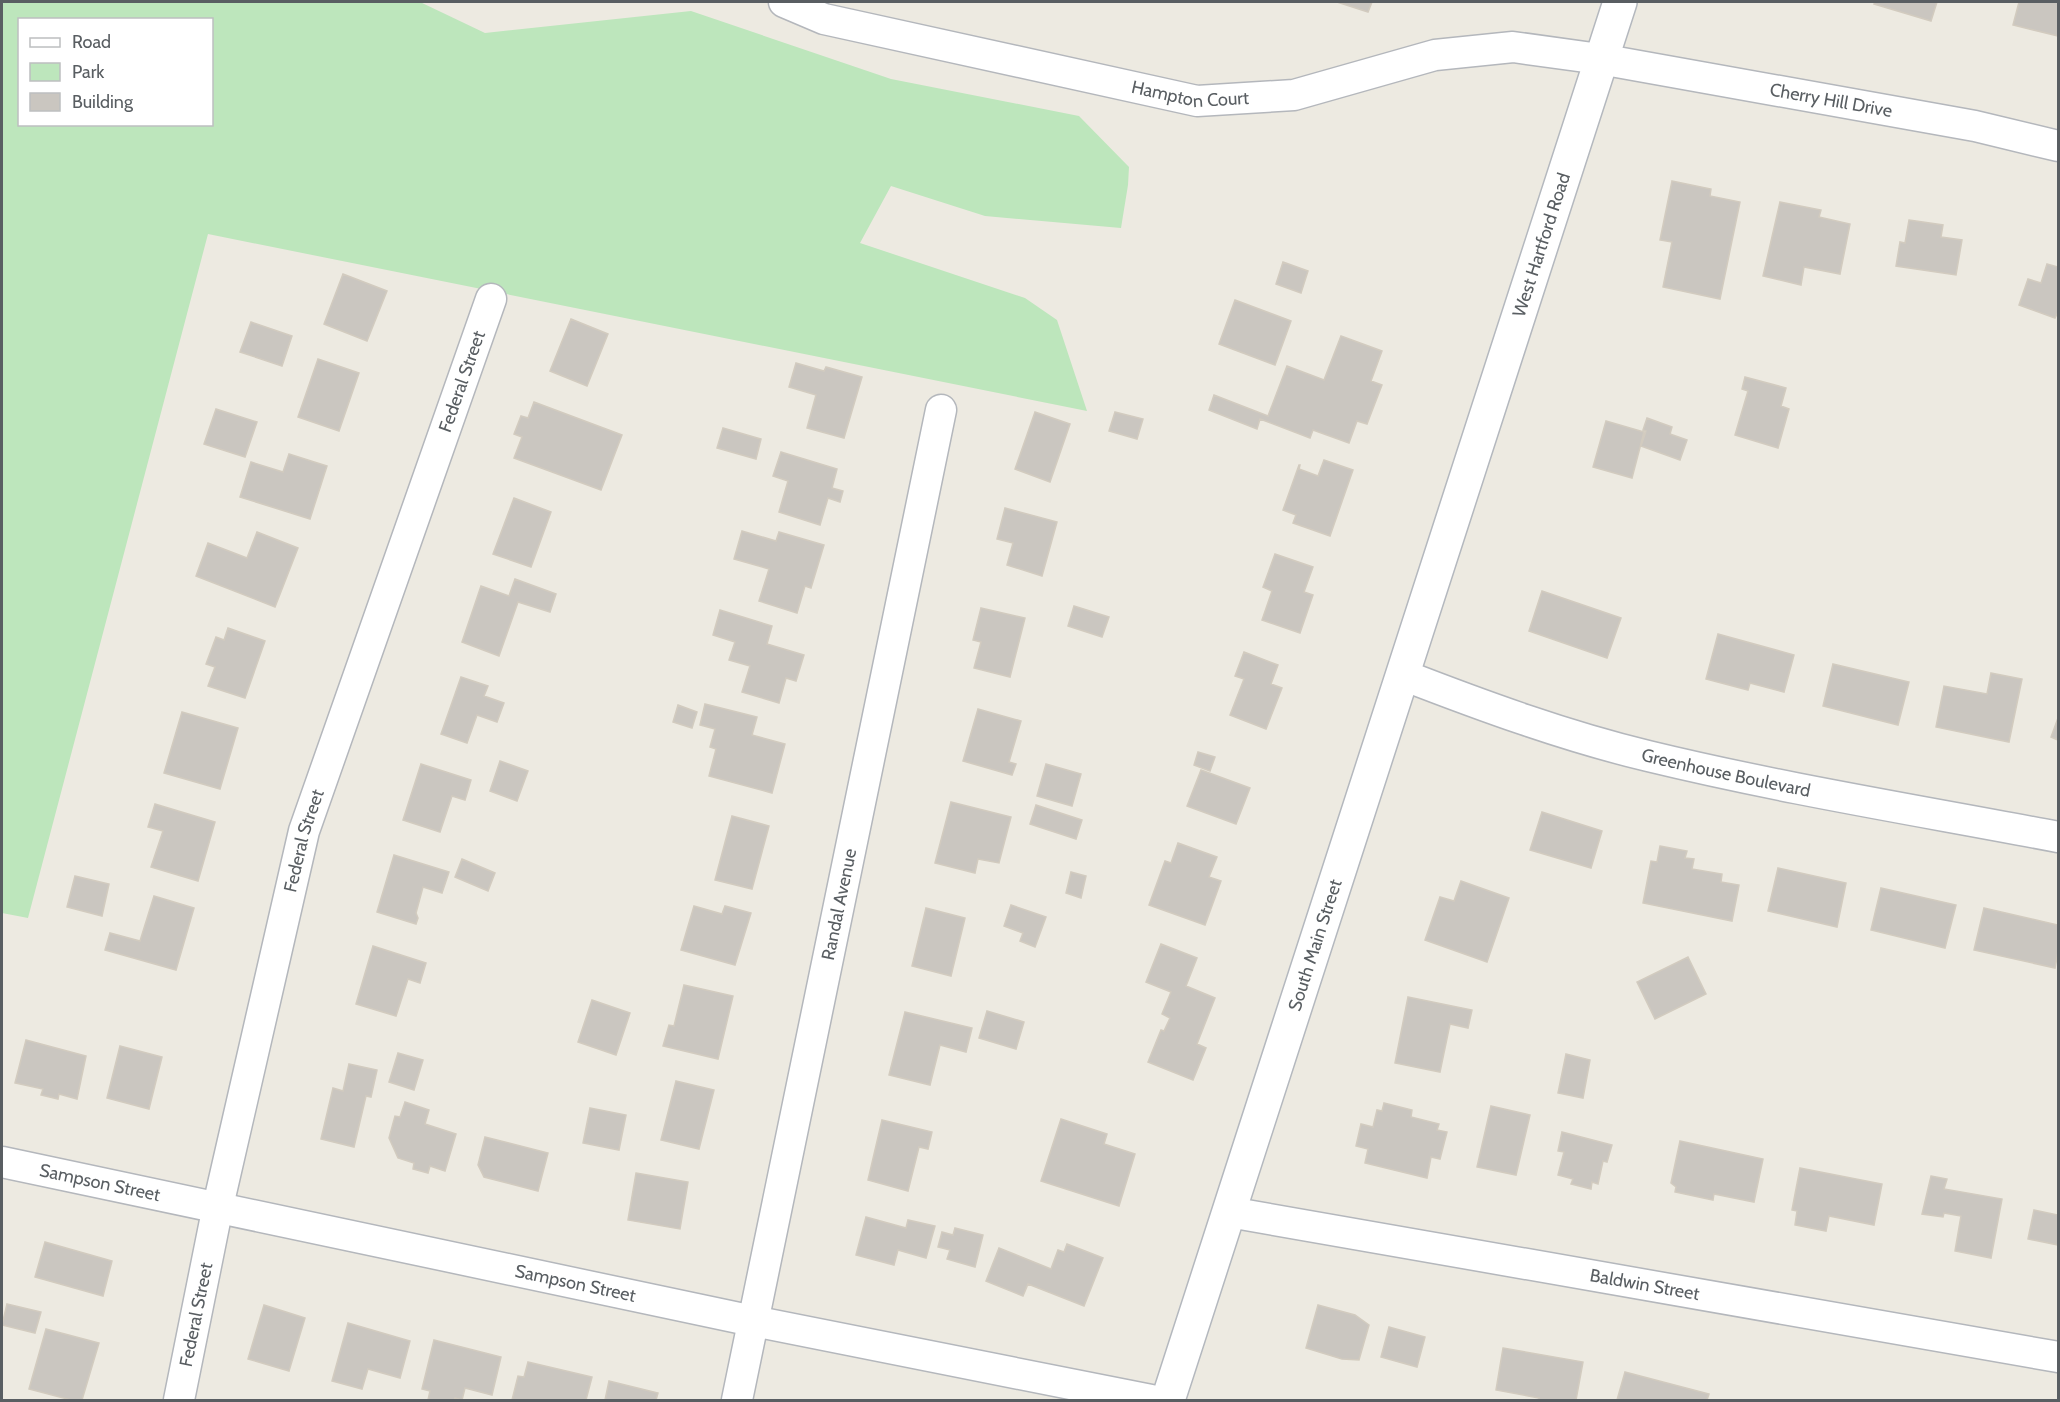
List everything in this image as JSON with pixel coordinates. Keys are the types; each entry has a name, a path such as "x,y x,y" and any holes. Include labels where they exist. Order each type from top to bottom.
{"street":[{"name":"Hampton Court","path":"784,2 824,19 1197,101 1294,95 1435,55 1513,46 1600,59"},
{"name":"West Hartford Road","path":"1462,490 1620,2"},
{"name":"Cherry Hill Drive","path":"1600,59 1975,126 2058,146"},
{"name":"Federal Street","path":"178,1401 218,1206 304,831 491,299"},
{"name":"Randal Avenue","path":"737,1401 941,410"},
{"name":"South Main Street","path":"1168,1401 1462,490"},
{"name":"Greenhouse Boulevard","path":"1403,675 1573,736 1647,756 1750,779 2058,837"},
{"name":"Sampson Street","path":"2,1162 753,1321 1151,1401"},
{"name":"Baldwin Street","path":"1229,1212 2058,1357"}],"green space":[{"path":"2,2 420,2 485,33 691,11 891,79 1079,116 1129,167 1121,228 985,216 891,186 860,243 1025,298 1057,320 1087,411 208,234 28,918 2,913"}],"building":[{"path":"1337,2 1372,2 1368,12"},
{"path":"1875,2 1937,2 1931,21 1874,4"},
{"path":"2019,2 2058,2 2058,36 2013,25"},
{"path":"1672,181 1711,189 1710,196 1740,202 1720,299 1663,287 1672,242 1660,240"},
{"path":"1780,202 1821,210 1819,217 1850,224 1840,274 1804,267 1801,285 1763,276"},
{"path":"1909,220 1943,225 1941,237 1962,240 1956,275 1896,266 1900,242 1905,243"},
{"path":"1283,262 1308,271 1301,293 1276,284"},
{"path":"2047,264 2058,267 2058,314 2055,318 2019,305 2028,279 2041,283"},
{"path":"343,274 387,291 367,341 324,324"},
{"path":"1235,300 1291,321 1275,365 1219,344"},
{"path":"571,319 608,334 587,386 550,371"},
{"path":"251,322 292,336 282,366 240,352"},
{"path":"1341,336 1382,351 1371,381 1382,385 1367,424 1357,421 1349,443 1313,430 1310,438 1260,419 1257,429 1209,410 1214,395 1268,416 1287,366 1324,380"},
{"path":"318,359 359,373 339,431 298,417"},
{"path":"796,363 824,371 826,367 862,377 844,438 807,428 816,395 789,387"},
{"path":"1745,377 1786,388 1781,406 1789,409 1778,448 1735,435 1748,391 1742,389"},
{"path":"534,402 622,435 601,490 514,458 522,437 514,434 521,416 528,418"},
{"path":"216,409 257,422 245,457 204,444"},
{"path":"1035,412 1070,424 1050,482 1015,469"},
{"path":"1115,412 1143,419 1137,439 1109,431"},
{"path":"1647,418 1672,427 1670,434 1687,440 1680,460 1641,446"},
{"path":"1606,421 1644,432 1632,478 1593,467"},
{"path":"723,428 761,439 756,459 717,448"},
{"path":"781,452 837,469 832,488 843,491 840,502 828,498 820,525 779,512 788,481 773,476"},
{"path":"289,454 327,466 310,519 240,497 251,462 283,472"},
{"path":"1324,460 1353,470 1330,536 1293,523 1296,515 1283,510 1299,465 1299,469 1318,476"},
{"path":"514,498 551,512 531,567 493,554"},
{"path":"1005,508 1057,522 1042,576 1007,565 1013,543 997,539"},
{"path":"742,531 776,541 779,532 824,545 811,588 805,586 797,613 759,601 769,569 734,559"},
{"path":"257,532 298,548 275,607 196,576 208,543 247,558"},
{"path":"1275,554 1313,567 1304,592 1313,595 1300,633 1262,620 1272,591 1263,587"},
{"path":"515,579 556,594 550,612 518,602 499,656 462,642 481,586 509,596"},
{"path":"1542,591 1621,618 1607,658 1529,631"},
{"path":"1074,606 1109,617 1102,637 1068,626"},
{"path":"981,608 1025,618 1010,677 974,668 981,642 973,640"},
{"path":"720,610 772,626 767,644 804,655 796,681 786,678 779,703 742,692 750,666 729,660 735,642 713,635"},
{"path":"228,628 265,641 245,698 208,686 215,667 206,664 216,637 224,640"},
{"path":"1718,634 1794,655 1784,692 1750,683 1748,690 1706,679"},
{"path":"1244,652 1278,665 1271,684 1282,688 1266,729 1230,715 1244,679 1235,676"},
{"path":"1833,664 1909,682 1898,725 1823,706"},
{"path":"1991,673 2022,679 2009,742 1936,727 1944,686 1987,694"},
{"path":"461,677 488,686 484,696 504,703 497,722 477,715 467,743 441,734"},
{"path":"705,704 757,717 752,735 785,744 772,793 709,776 716,749 710,747 715,729 700,725"},
{"path":"678,705 697,712 692,728 673,722"},
{"path":"978,709 1021,721 1009,762 1016,764 1012,775 963,761"},
{"path":"182,712 238,728 220,789 164,773"},
{"path":"2058,718 2058,740 2051,737"},
{"path":"1198,752 1215,757 1210,771 1194,765"},
{"path":"500,761 528,771 517,801 490,791"},
{"path":"421,764 471,780 465,800 452,796 440,832 403,820"},
{"path":"1046,764 1081,774 1072,806 1037,796"},
{"path":"1201,770 1250,788 1236,824 1187,806"},
{"path":"951,802 1011,817 999,863 978,859 975,873 935,863"},
{"path":"155,804 215,822 198,881 151,867 163,831 148,827"},
{"path":"1036,805 1082,820 1076,839 1030,824"},
{"path":"1542,812 1602,831 1591,868 1530,850"},
{"path":"732,816 769,826 752,889 715,880"},
{"path":"1178,843 1217,857 1209,877 1221,881 1205,925 1149,905 1165,861 1171,863"},
{"path":"1660,846 1687,851 1685,858 1694,859 1692,869 1722,874 1721,882 1739,885 1732,921 1643,903 1651,861 1657,862"},
{"path":"394,855 449,872 442,893 423,887 416,913 418,918 416,924 377,912"},
{"path":"462,859 495,873 488,891 455,877"},
{"path":"1778,868 1846,883 1837,927 1768,911"},
{"path":"1071,872 1086,876 1081,898 1066,893"},
{"path":"75,876 109,884 102,916 67,907"},
{"path":"1461,881 1509,898 1487,962 1425,940 1440,897 1454,901"},
{"path":"1881,888 1956,905 1945,948 1871,930"},
{"path":"154,896 194,908 176,970 105,950 110,933 140,941"},
{"path":"1011,905 1046,917 1035,947 1020,941 1023,933 1004,926"},
{"path":"694,906 722,914 725,906 751,913 735,965 681,950"},
{"path":"926,908 965,918 951,976 912,966"},
{"path":"1984,908 2058,925 2058,952 2055,968 1974,950"},
{"path":"1161,944 1197,958 1186,986 1215,998 1197,1044 1206,1048 1193,1080 1148,1062 1161,1030 1164,1031 1170,1018 1162,1014 1171,992 1146,982"},
{"path":"373,946 426,963 420,983 408,979 396,1016 356,1004"},
{"path":"1688,957 1706,994 1655,1019 1637,982"},
{"path":"684,985 733,996 718,1059 663,1046 669,1025 674,1026"},
{"path":"1408,997 1472,1010 1468,1028 1450,1024 1440,1072 1395,1063"},
{"path":"592,1000 630,1013 616,1055 578,1042"},
{"path":"987,1011 1024,1022 1016,1049 979,1038"},
{"path":"905,1012 972,1028 966,1052 940,1045 930,1085 889,1075"},
{"path":"26,1040 86,1056 77,1099 59,1094 58,1099 41,1095 43,1089 15,1083"},
{"path":"120,1046 162,1057 149,1109 107,1098"},
{"path":"398,1053 423,1060 414,1090 389,1082"},
{"path":"1566,1054 1590,1060 1583,1098 1558,1093"},
{"path":"349,1064 377,1070 371,1097 366,1096 354,1147 321,1139 333,1088 343,1091"},
{"path":"676,1081 714,1090 699,1149 661,1140"},
{"path":"405,1102 429,1110 425,1124 456,1134 445,1171 430,1166 428,1173 413,1169 414,1163 398,1158 389,1138 395,1116 400,1117"},
{"path":"1384,1103 1412,1110 1411,1117 1439,1124 1437,1130 1447,1132 1440,1159 1431,1157 1427,1178 1365,1163 1368,1149 1356,1146 1361,1124 1373,1127 1377,1110 1382,1111"},
{"path":"1491,1106 1530,1115 1516,1175 1477,1167"},
{"path":"590,1108 626,1115 619,1150 583,1143"},
{"path":"1061,1119 1107,1134 1104,1144 1135,1154 1119,1206 1041,1181"},
{"path":"882,1120 932,1132 928,1149 919,1147 908,1191 868,1180"},
{"path":"1562,1132 1612,1145 1607,1162 1603,1161 1598,1184 1592,1182 1591,1189 1571,1184 1573,1179 1558,1175 1564,1152 1558,1151"},
{"path":"485,1137 548,1153 538,1191 484,1177 478,1165"},
{"path":"1680,1141 1763,1159 1754,1202 1714,1194 1713,1200 1675,1192 1676,1187 1671,1183"},
{"path":"1800,1168 1882,1184 1874,1225 1829,1216 1826,1231 1795,1225 1797,1211 1792,1210"},
{"path":"636,1173 688,1182 680,1229 628,1220"},
{"path":"1931,1176 1947,1179 1944,1189 2002,1199 1991,1258 1955,1251 1961,1216 1944,1213 1943,1217 1922,1214"},
{"path":"2034,1210 2058,1215 2058,1245 2028,1239"},
{"path":"866,1217 906,1228 908,1220 935,1226 926,1258 898,1250 894,1265 856,1255"},
{"path":"955,1228 983,1235 975,1267 947,1259 950,1250 938,1247 942,1232 953,1235"},
{"path":"45,1242 112,1261 103,1296 35,1277"},
{"path":"1067,1244 1103,1258 1084,1306 1028,1284 1023,1296 986,1281 999,1248 1051,1269 1058,1250 1064,1252"},
{"path":"7,1304 41,1312 35,1333 2,1325"},
{"path":"264,1305 305,1318 289,1371 248,1359"},
{"path":"1318,1305 1355,1315 1369,1325 1359,1360 1342,1359 1306,1348"},
{"path":"348,1323 410,1341 400,1378 368,1369 362,1389 332,1381"},
{"path":"1389,1327 1425,1337 1417,1367 1381,1357"},
{"path":"46,1329 99,1343 82,1400 71,1400 29,1389"},
{"path":"434,1340 501,1357 492,1395 465,1388 462,1400 455,1398 454,1400 428,1400 430,1391 422,1389"},
{"path":"1503,1348 1583,1362 1576,1400 1538,1400 1539,1398 1496,1390"},
{"path":"528,1362 592,1377 586,1400 512,1400 518,1376 524,1377"},
{"path":"1625,1372 1709,1394 1707,1400 1617,1400"},
{"path":"609,1381 658,1393 656,1400 605,1400"}]}
